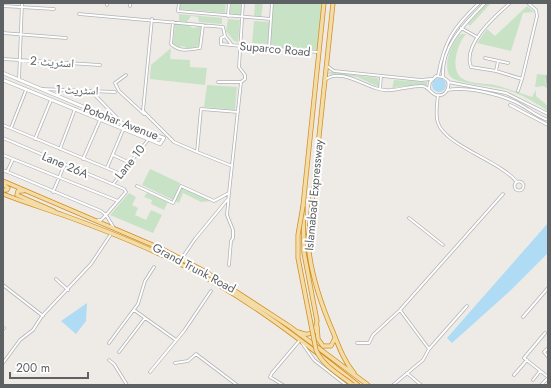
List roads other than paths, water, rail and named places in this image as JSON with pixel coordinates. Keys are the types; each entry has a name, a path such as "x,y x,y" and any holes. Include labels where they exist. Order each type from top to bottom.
{"highway":[{"name":"Islamabad Expressway","path":"303,206 324,3"},
{"name":"Islamabad Expressway","path":"332,3 308,241 311,273 344,358 357,377"},
{"path":"3,182 8,188 7,190 3,190"},
{"name":"Grand Trunk Road","path":"3,182 182,258 222,281 295,330 368,385"},
{"path":"62,214 20,197 17,192 20,190 63,207"},
{"name":"Grand Trunk Road","path":"3,194 41,209 62,214 170,259 200,274 248,304 300,340 358,385"},
{"path":"303,206 305,269 317,321 318,339 320,344 329,347 334,344 335,336"},
{"path":"303,206 298,235 298,258 315,346 320,359 353,385"},
{"path":"295,330 306,334 311,333 315,331 317,321"}],"street":[{"path":"19,80 22,3"},
{"path":"179,3 178,11 271,19"},
{"path":"228,16 229,3"},
{"path":"229,265 233,230 227,215 228,199 241,82 245,79 245,75 239,67 239,46 243,3"},
{"path":"269,48 272,3"},
{"path":"438,76 442,56 449,37 460,21 479,3"},
{"path":"443,77 443,63 453,39 461,28 485,3"},
{"path":"510,3 477,37 470,56 471,67 496,71 522,79"},
{"path":"518,91 537,16 536,10 528,3"},
{"path":"3,6 54,9"},
{"path":"79,14 152,19 223,27 225,36"},
{"path":"145,114 143,111 152,19"},
{"path":"173,22 171,44 174,48 183,50 200,48 203,25"},
{"path":"461,28 477,37"},
{"path":"3,33 66,38"},
{"name":"Suparco Road","path":"232,45 225,36 221,38 221,44 239,46 318,52"},
{"path":"485,58 508,63"},
{"name":"اسٹریٹ 2","path":"3,59 100,65"},
{"path":"496,71 498,61"},
{"path":"326,65 334,71 381,76 421,80 431,79 438,76 443,77 448,82 506,93 548,114"},
{"name":"Potohar Avenue","path":"3,73 122,123 164,138 160,144 148,140 3,80"},
{"path":"126,75 115,83 119,91 174,142 232,166"},
{"path":"325,81 332,76 352,78 380,90 422,86 429,88 434,94 438,95 445,93 447,90 455,89 496,95 521,105 548,120"},
{"path":"380,90 381,76"},
{"path":"548,76 548,82"},
{"path":"429,88 431,79"},
{"path":"218,82 241,82"},
{"path":"447,90 448,82"},
{"name":"اسٹریٹ 1","path":"39,89 115,92"},
{"path":"11,128 26,90"},
{"path":"91,90 122,123"},
{"path":"438,95 437,121 445,134 507,172 517,182 523,184 522,190 516,190 515,186 517,182"},
{"path":"35,139 51,99"},
{"path":"510,105 548,125"},
{"path":"60,149 75,109"},
{"path":"197,152 201,109 238,112"},
{"path":"83,159 100,120"},
{"path":"3,125 121,174"},
{"path":"107,168 123,130"},
{"name":"Lane 26A","path":"3,138 64,165 113,184 126,192 118,201"},
{"name":"Lane 10","path":"113,184 148,140"},
{"path":"3,155 118,201 101,220 95,221"},
{"path":"113,155 130,163"},
{"path":"7,172 13,159"},
{"path":"53,192 64,165"},
{"path":"3,170 101,211 106,215 114,229"},
{"path":"137,186 173,203 181,186 214,201 229,193"},
{"path":"357,343 368,344 374,335 400,310 504,194"},
{"path":"182,258 195,239 228,199"},
{"path":"409,218 443,246"},
{"path":"3,363 20,340 33,330 42,316 91,264 111,234"},
{"path":"109,344 138,304 146,279 154,267"},
{"path":"56,279 68,290"},
{"path":"3,285 42,316"},
{"path":"522,317 548,288"},
{"path":"150,372 184,331 211,291"},
{"path":"393,385 423,360 429,349 467,306"},
{"path":"134,310 176,340"},
{"path":"400,310 429,349"},
{"path":"119,352 145,318"},
{"path":"541,385 548,378 524,358 545,333"},
{"path":"283,385 270,377 300,340 314,360 346,385"},
{"path":"548,348 544,352 548,357"},
{"path":"176,363 188,361 196,354 237,385"},
{"path":"109,360 114,364 127,385"},
{"path":"514,375 527,360"},
{"path":"533,380 540,371"},
{"path":"407,373 421,385"}],"water":[{"path":"439,78 444,80 446,85 444,90 439,92 434,90 432,85 434,80"},
{"path":"548,223 548,253 511,290 452,343 447,338"},
{"path":"87,303 86,321 76,334 61,321"}]}
